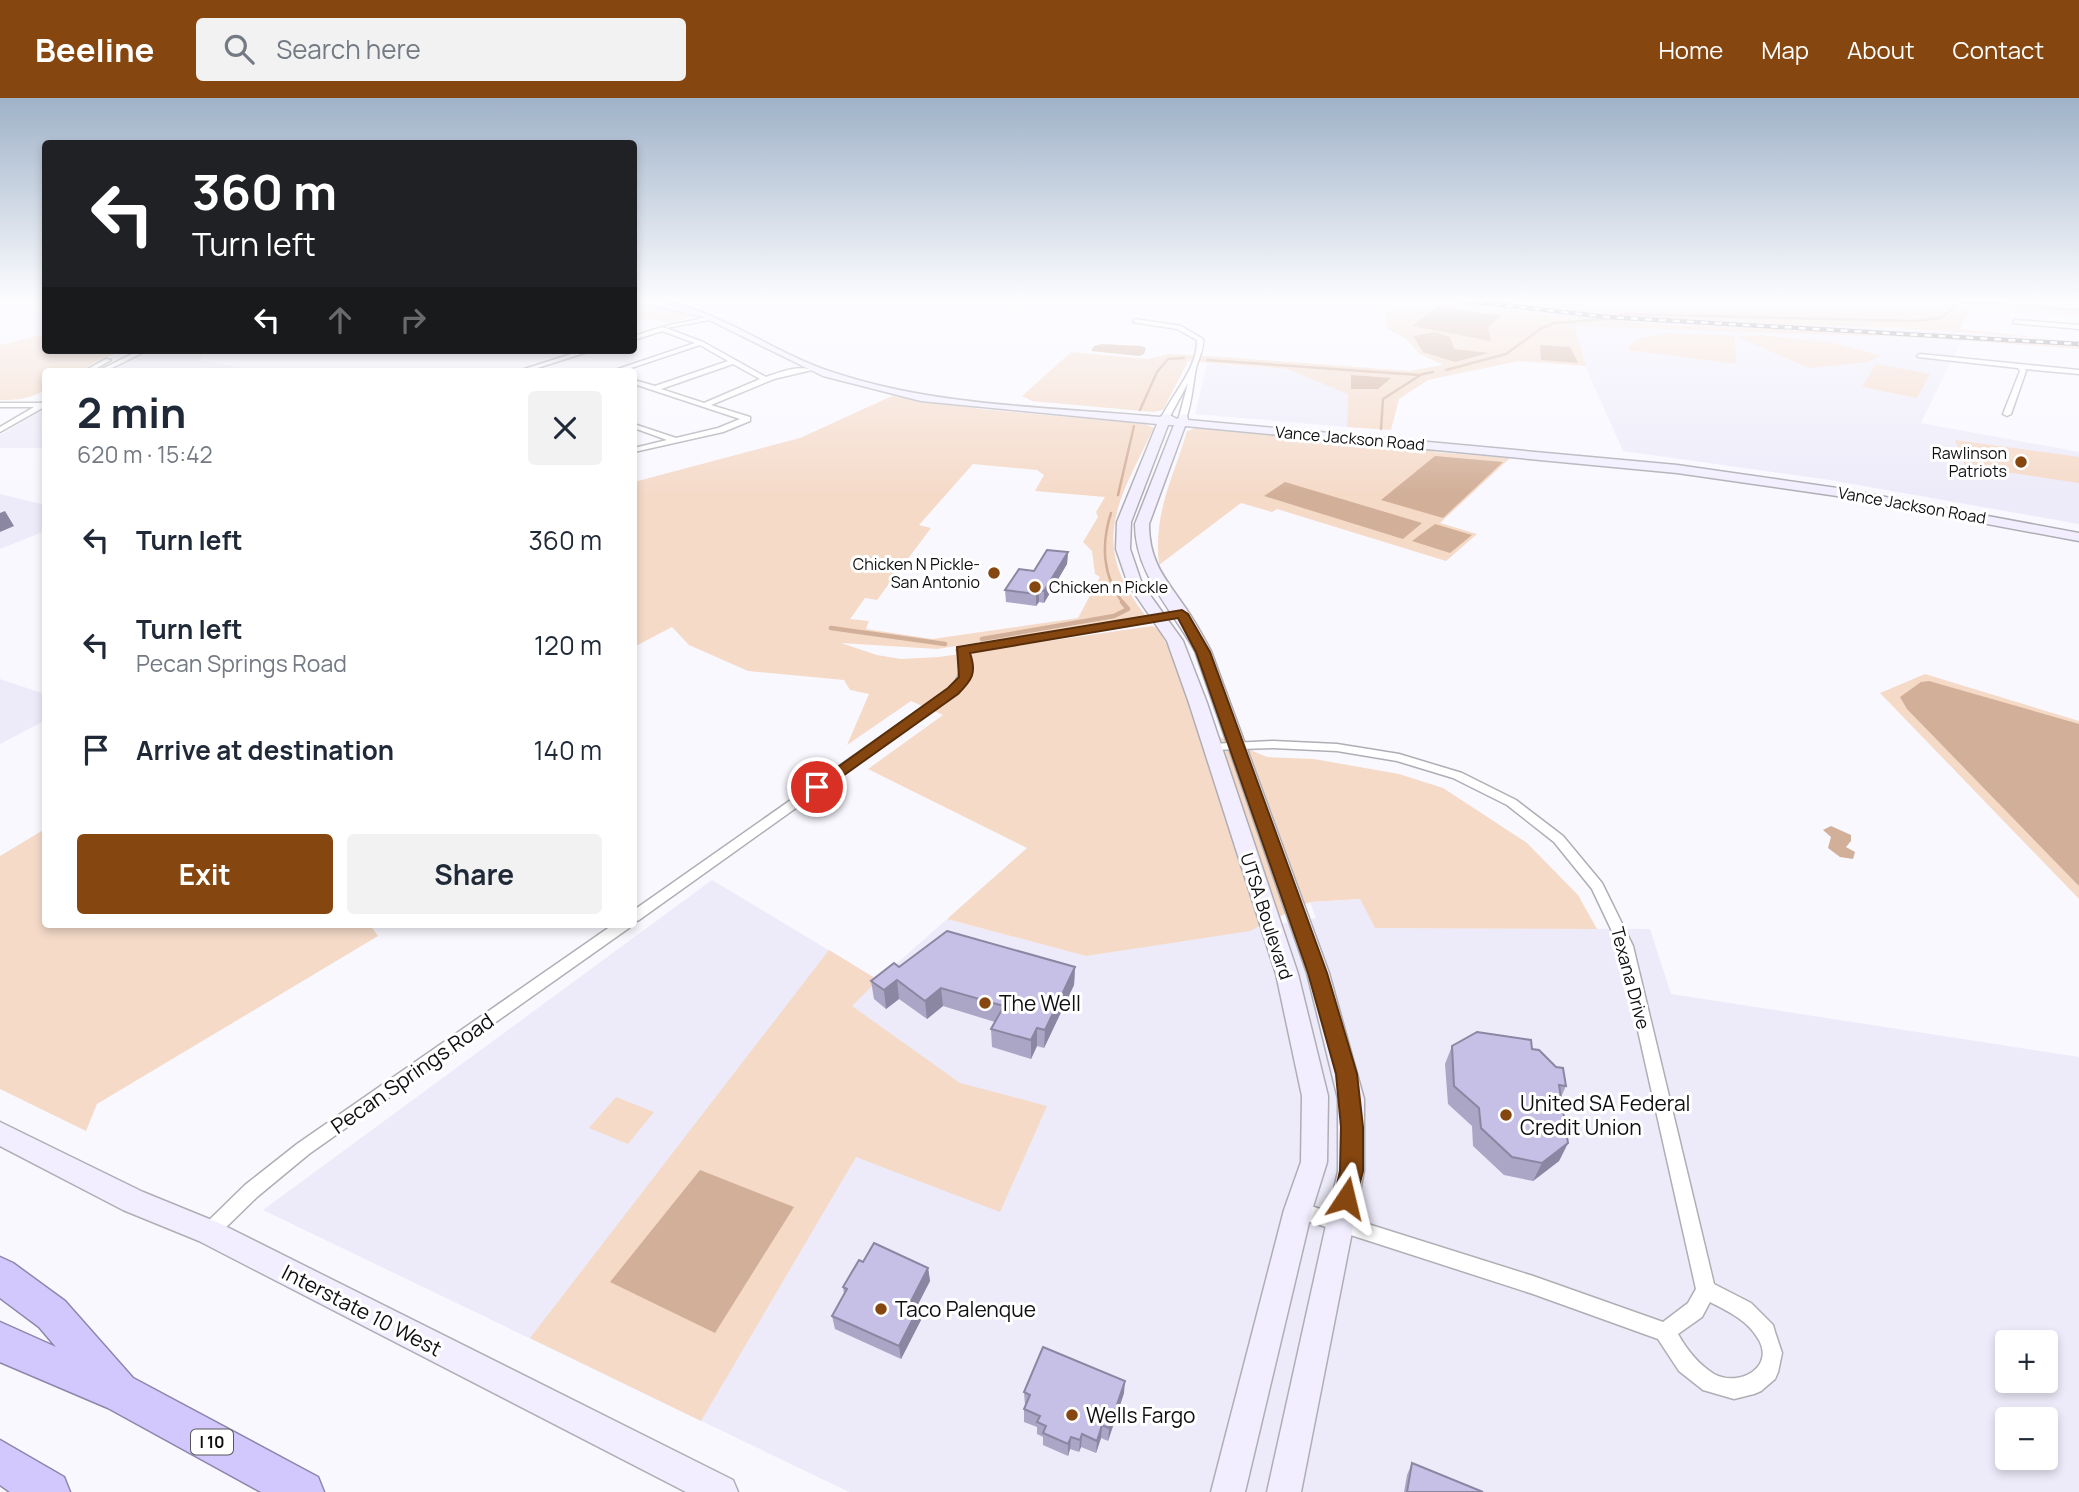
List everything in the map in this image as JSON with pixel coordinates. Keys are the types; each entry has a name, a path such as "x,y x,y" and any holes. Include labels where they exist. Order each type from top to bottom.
{"highway":[{"path":"0,1275 52,1314 121,1393"},
{"name":"I 10","path":"0,1341 25,1355 121,1393 303,1492"},
{"path":"0,1461 49,1492"}],"main road":[{"name":"Vance Jackson Road","path":"801,364 889,392 948,402 1676,462 1894,494 2079,530"},
{"name":"Vance Jackson Road","path":"825,364 898,387 986,401 1677,469 1837,492 2079,537"},
{"name":"UTSA Boulevard","path":"1173,420 1124,522 1122,536 1131,576 1203,652 1318,973 1351,1099 1351,1171 1284,1492"},
{"name":"UTSA Boulevard","path":"1171,616 1180,652 1287,974 1315,1096 1314,1162 1298,1210 1228,1492"},
{"name":"Interstate 10 West","path":"0,1133 133,1201 209,1232 722,1492"}],"street":[{"path":"654,388 725,364"},
{"path":"740,364 769,379 791,378 808,373 811,369"},
{"name":"UTSA Boulevard","path":"1173,420 1177,392 1195,364"},
{"path":"2001,364 2079,372"},
{"path":"2007,414 2023,371 2021,366"},
{"name":"UTSA Boulevard","path":"1173,420 1190,393 1193,368"},
{"path":"704,405 782,374 811,369"},
{"path":"782,374 791,378"},
{"path":"637,383 747,419 720,430 637,449"},
{"path":"0,420 42,396"},
{"path":"0,405 42,404"},
{"path":"0,430 42,405"},
{"path":"637,427 675,440"},
{"path":"637,915 953,691 966,678 968,666 962,650 1171,616"},
{"name":"Texana Drive","path":"1211,747 1310,743 1348,747 1435,766 1469,780 1514,806 1564,844 1582,862 1619,925 1626,946 1706,1290"},
{"name":"Pecan Springs Road","path":"209,1232 251,1191 303,1149 618,928"},
{"path":"1273,932 1303,931"},
{"path":"1298,1210 1533,1285 1665,1332 1687,1365 1709,1381 1734,1390 1760,1382 1772,1369 1773,1348 1764,1329 1746,1310 1706,1290 1695,1310 1665,1332"}],"shaded area":[{"path":"0,364 93,364 85,368 42,368 42,391 23,398 0,400"},
{"path":"123,364 221,364 241,368 114,368"},
{"path":"1058,364 1186,364 1163,410 1153,412 1032,401 1022,396"},
{"path":"1207,364 1349,374 1347,427 1195,414"},
{"path":"1226,364 1317,364 1409,371 1443,365 1441,364 1504,364 1428,380 1399,399 1391,430 1347,427 1348,394 1287,369"},
{"path":"1584,364 1950,364 1921,423 2079,452 2079,524 1830,480 1623,451"},
{"path":"1800,364 1848,364 1809,368"},
{"path":"1876,364 1930,374 1917,398 1862,387"},
{"path":"1351,375 1391,378 1378,389 1351,389"},
{"path":"892,396 980,409 1145,424 1154,428 1120,501 1114,544 1118,567 1128,590 1146,616 937,649 841,643 877,655 901,659 939,657 1152,626 1158,628 1174,659 1198,728 1267,757 1314,759 1399,774 1443,788 1527,843 1578,895 1597,929 1375,928 1360,899 1310,902 1250,931 1086,956 947,919 1027,848 868,769 943,715 911,701 847,745 869,694 850,690 844,680 748,671 689,645 672,627 637,645 637,481 800,438","holes":["973,464 1037,470 1044,475 1035,491 1105,497 1096,512 1098,517 1083,542 1092,551 1095,574 1100,577 1078,618 932,639 866,629 869,621 850,619 865,598 877,600 931,528 919,525"]},
{"path":"42,410 42,448 0,448 0,435"},
{"path":"1196,428 1510,458 1440,523 1477,534 1446,561 1277,509 1272,512 1241,503 1159,565 1159,529 1166,496 1187,431"},
{"name":"Rawlinson Patriots","path":"1955,440 2079,457 2079,483 1965,466"},
{"path":"1435,456 1503,462 1443,518 1381,500"},
{"path":"1285,482 1422,523 1403,539 1264,496"},
{"path":"0,494 42,504 42,532 0,549"},
{"path":"1435,524 1472,535 1450,553 1412,541"},
{"path":"1925,674 2079,721 2079,899 1880,693"},
{"path":"0,679 42,693 42,722 0,744"},
{"path":"1929,681 2079,724 2079,886 1907,709 1900,697 1921,682"},
{"path":"1831,826 1851,835 1851,841 1846,847 1855,852 1853,859 1840,857 1828,848 1831,837 1823,830"},
{"path":"42,831 42,928 372,928 378,936 97,1104 86,1131 0,1089 0,856"},
{"path":"712,880 878,980 947,919 1086,956 1316,918 1310,902 1360,899 1375,928 1650,929 1671,994 2079,1057 2079,1492 849,1492 263,1210"},
{"path":"829,950 878,980 852,1006 960,1083 1047,1106 1000,1212 856,1157 701,1421 530,1338"},
{"path":"616,1097 654,1112 628,1144 589,1128"},
{"path":"700,1170 794,1207 715,1333 610,1282"}],"building":[{"path":"1047,550 1068,552 1044,591 1039,590 1036,594 1005,590 1019,569 1034,571"},
{"name":"The Well","path":"947,931 1075,967 1045,1030 1037,1028 1031,1040 991,1029 1004,1006 941,988 925,1001 897,980 884,990 871,981 894,963 899,967"},
{"name":"United SA Federal Credit Union","path":"1477,1032 1531,1040 1532,1049 1539,1050 1556,1067 1563,1068 1566,1086 1559,1085 1568,1143 1542,1163 1512,1157 1481,1128 1479,1108 1454,1086 1452,1046"},
{"name":"Taco Palenque","path":"874,1243 928,1268 910,1303 919,1307 899,1346 832,1316 847,1289 843,1287 859,1260 863,1262"},
{"name":"Wells Fargo","path":"1043,1347 1125,1381 1109,1428 1102,1425 1097,1441 1082,1434 1080,1440 1071,1437 1068,1444 1043,1433 1046,1426 1037,1422 1040,1416 1024,1409 1030,1395 1024,1392"},
{"path":"1412,1463 1483,1492 1407,1492"}],"waterway":[{"path":"1140,410 1157,372 1164,364"},
{"path":"1264,364 1419,375 1433,372"},
{"path":"1446,370 1468,364"},
{"path":"1381,429 1383,399 1419,376"},
{"path":"1118,495 1134,426"},
{"path":"1111,513 1106,536 1106,560 1111,583 1124,604"},
{"path":"982,639 1114,616 1128,609 1122,602"},
{"path":"831,628 945,644"}],"place":[{"name":"Rawlinson Patriots","path":"2021,462"},
{"name":"Chicken N Pickle- San Antonio","path":"994,573"},
{"name":"Chicken n Pickle","path":"1035,587"},
{"name":"The Well","path":"985,1003"},
{"name":"United SA Federal Credit Union","path":"1506,1115"},
{"name":"Taco Palenque","path":"881,1309"},
{"name":"Wells Fargo","path":"1072,1415"}],"route":[{"path":"817,787 953,691 966,678 968,666 962,650 1182,614 1203,652 1222,701 1318,973 1351,1099 1351,1171 1346,1198"}]}
